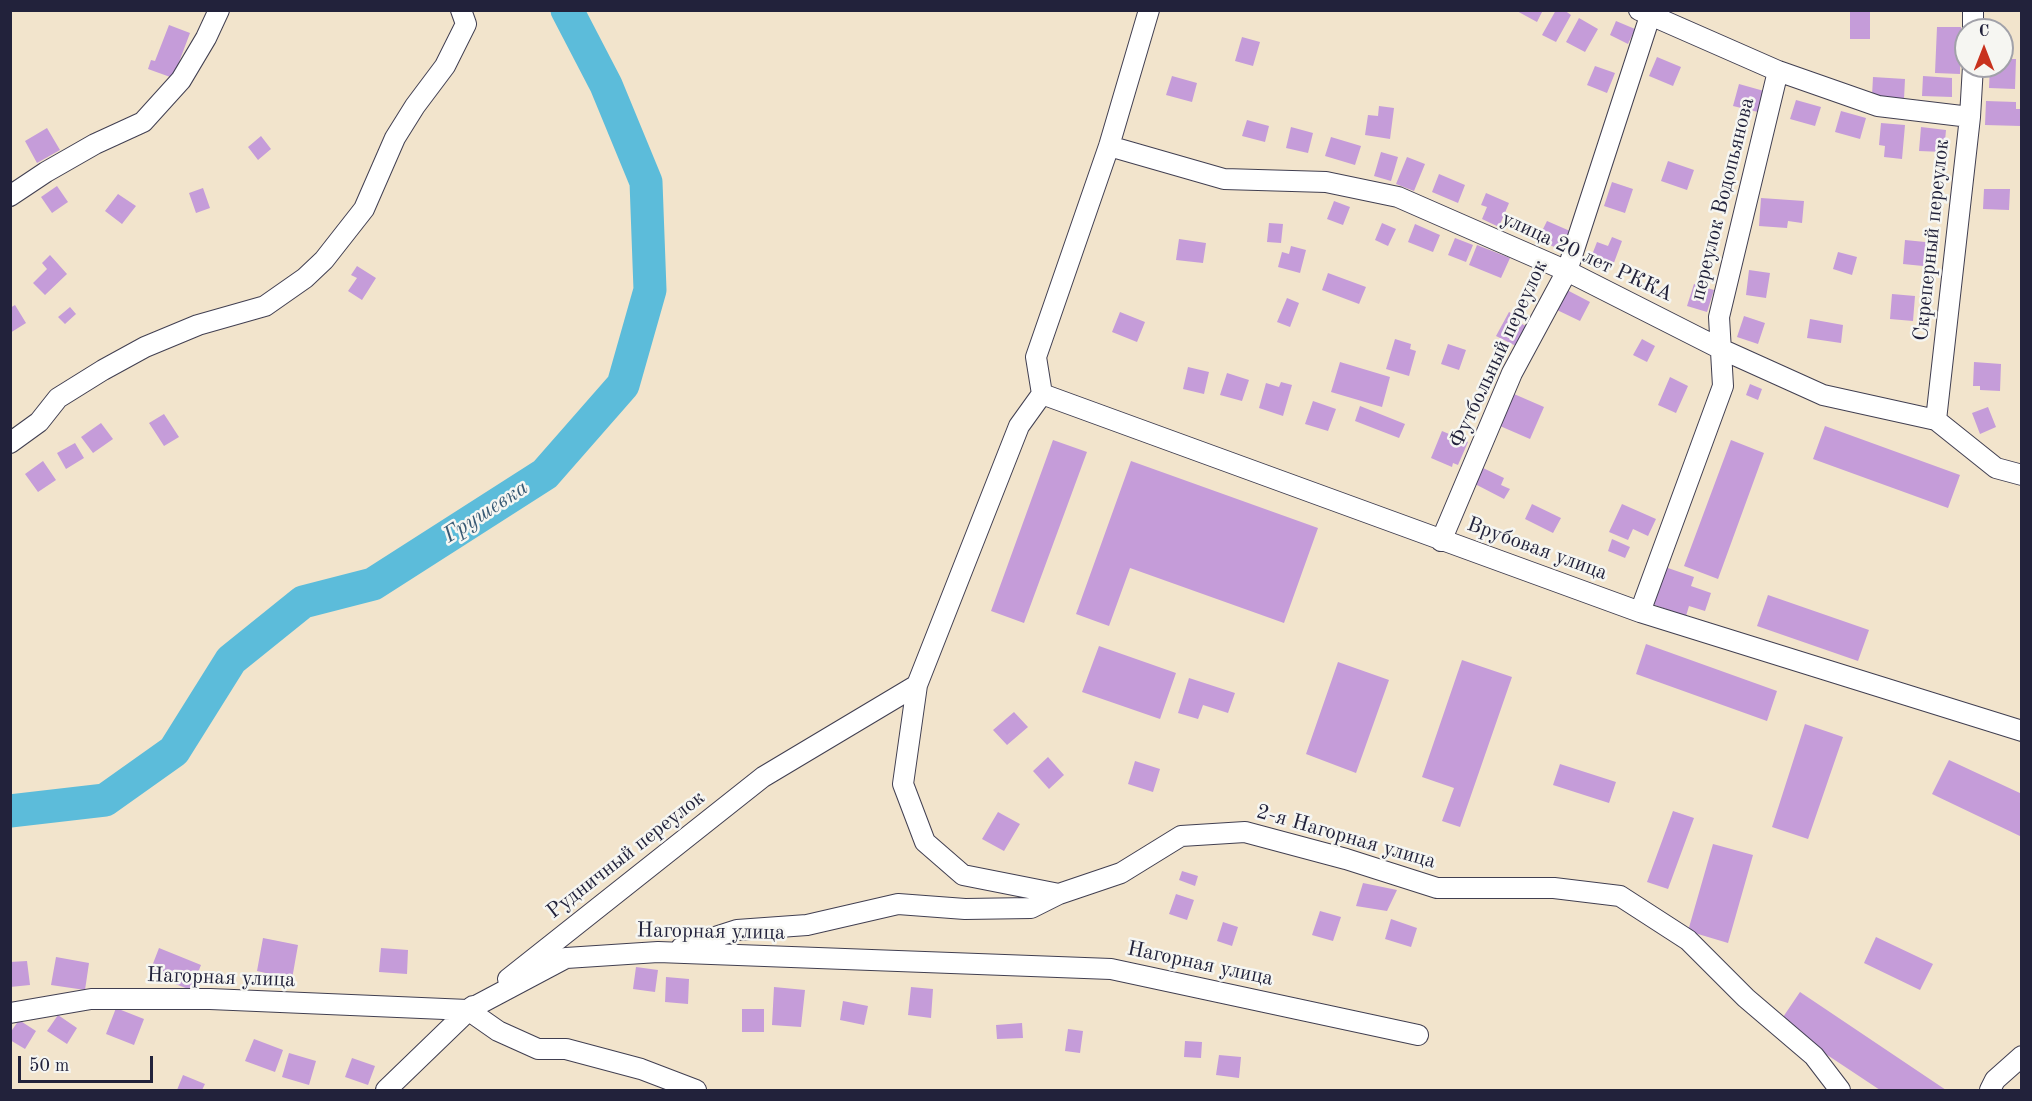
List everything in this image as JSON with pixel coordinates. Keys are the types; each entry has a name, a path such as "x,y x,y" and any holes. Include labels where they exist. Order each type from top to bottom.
{"street":[{"path":"10,196 95,144 143,122 181,80 206,38 219,10"},
{"path":"10,443 39,422 58,398 103,370 145,347 198,325 265,306 305,278 324,260 364,209 395,138 415,106 445,66 466,24 461,10"},
{"path":"917,685 1019,426 1042,394 1036,357 1109,146 1149,10"},
{"path":"1644,13 1778,71 1878,106 1970,117"},
{"name":"Футбольный переулок","path":"1442,541 1512,373 1567,271 1644,13"},
{"name":"переулок Водопьянова","path":"1640,612 1722,386 1719,317 1778,71"},
{"name":"Скреперный переулок","path":"1936,420 1970,117 1972,78"},
{"name":"улица 20 лет РККА","path":"1109,146 1224,179 1326,182 1398,197 1567,271 1722,349 1823,395 1936,420 1996,468 2022,475"},
{"name":"Врубовая улица","path":"1042,394 1640,612 2022,731"},
{"name":"2-я Нагорная улица","path":"917,685 903,784 924,842 963,875 1059,894 1121,873 1181,836 1245,832 1346,859 1437,888 1554,888 1620,896 1688,940 1746,998 1814,1056 1840,1090"},
{"name":"Рудничный переулок","path":"386,1090 468,1010 763,777 917,685"},
{"path":"658,952 692,946 737,930 807,925 898,904 966,909 1030,908 1059,894"},
{"name":"Нагорная улица","path":"10,1013 91,999 210,999 468,1010 566,958 658,952 1111,969 1418,1035"},
{"path":"468,1010 498,1031 538,1049 566,1049 641,1069 696,1090"},
{"path":"1990,1090 1995,1080 2022,1056"}],"building":[{"path":"1515,10 1543,10 1537,22"},
{"path":"1556,10 1564,10 1571,15 1556,42 1542,35"},
{"path":"1850,10 1870,10 1870,39 1850,39"},
{"path":"1579,18 1598,29 1585,52 1566,42"},
{"path":"1616,21 1635,29 1628,44 1610,35"},
{"path":"169,25 190,33 173,78 148,69 151,60 155,61"},
{"path":"1937,27 1954,27 1954,74 1935,73"},
{"path":"1242,37 1260,42 1253,66 1235,61"},
{"path":"1657,57 1681,67 1673,86 1649,76"},
{"path":"2014,59 2016,59 2015,89 1989,88 1989,78 2014,78"},
{"path":"1595,66 1615,73 1607,93 1587,85"},
{"path":"1172,76 1197,83 1192,102 1166,95"},
{"path":"1923,76 1952,78 1952,97 1922,96"},
{"path":"1873,77 1905,79 1904,99 1872,96"},
{"path":"1739,84 1764,91 1758,112 1733,106"},
{"path":"1796,100 1821,107 1815,126 1790,119"},
{"path":"1986,101 2016,102 2016,109 2022,109 2021,126 1985,125"},
{"path":"1379,106 1394,108 1390,139 1365,135 1368,115 1378,116"},
{"path":"1841,111 1866,118 1860,139 1835,132"},
{"path":"1247,120 1269,126 1265,142 1242,136"},
{"path":"1881,123 1905,125 1902,159 1884,157 1885,146 1879,145"},
{"path":"1291,127 1313,133 1308,153 1286,148"},
{"path":"1921,127 1946,130 1944,152 1919,151"},
{"path":"47,128 60,150 37,163 25,141"},
{"path":"261,136 271,149 258,160 248,147"},
{"path":"1331,137 1361,146 1355,165 1325,156"},
{"path":"1381,152 1398,157 1391,181 1374,176"},
{"path":"1407,157 1425,164 1414,191 1396,184"},
{"path":"1668,161 1694,170 1687,190 1661,181"},
{"path":"1439,174 1465,185 1458,203 1432,192"},
{"path":"1612,182 1633,189 1625,213 1604,206"},
{"path":"57,186 68,202 52,213 41,197"},
{"path":"203,188 210,208 196,213 189,193"},
{"path":"1984,189 2010,189 2009,210 1983,209"},
{"path":"1486,193 1509,203 1499,227 1482,219 1487,207 1481,205"},
{"path":"118,194 136,206 122,224 105,211"},
{"path":"1761,198 1804,201 1802,223 1788,221 1787,228 1759,226"},
{"path":"1334,201 1350,207 1343,225 1327,219"},
{"path":"1547,221 1570,231 1562,250 1542,242 1545,233 1542,231"},
{"path":"1269,223 1283,224 1281,243 1267,242"},
{"path":"1382,223 1396,229 1388,246 1375,240"},
{"path":"1415,224 1440,235 1433,252 1408,242"},
{"path":"1612,237 1622,241 1612,268 1590,260 1597,242 1608,246"},
{"path":"1455,238 1473,245 1466,262 1448,255"},
{"path":"1179,239 1206,243 1203,263 1176,260"},
{"path":"1905,240 1935,243 1933,267 1903,264"},
{"path":"1477,245 1510,258 1501,278 1469,265"},
{"path":"1291,246 1306,250 1300,273 1278,267 1282,252 1289,254"},
{"path":"1838,252 1857,257 1852,275 1833,269"},
{"path":"50,255 67,274 45,295 33,283 47,269 42,263"},
{"path":"357,266 376,278 362,300 348,291 357,278 351,275"},
{"path":"1749,270 1770,273 1766,298 1746,295"},
{"path":"1328,273 1366,287 1359,304 1322,290"},
{"path":"1694,284 1714,290 1707,312 1687,306"},
{"path":"1567,290 1590,302 1580,321 1557,310"},
{"path":"1892,294 1915,296 1913,321 1890,319"},
{"path":"1287,298 1299,303 1290,327 1277,322"},
{"path":"15,305 26,323 10,333 10,308"},
{"path":"70,307 76,314 65,324 58,317"},
{"path":"1120,312 1145,322 1137,342 1112,332"},
{"path":"1509,312 1518,317 1516,321 1526,326 1516,346 1496,336"},
{"path":"1744,316 1765,323 1758,344 1737,337"},
{"path":"1810,319 1843,325 1841,343 1807,338"},
{"path":"1395,339 1411,344 1410,349 1416,351 1409,376 1386,369"},
{"path":"1642,339 1655,346 1647,362 1633,355"},
{"path":"1448,344 1466,350 1459,370 1441,364"},
{"path":"1340,362 1390,377 1382,407 1331,392"},
{"path":"1974,362 2001,364 2000,391 1980,390 1980,386 1973,386"},
{"path":"1188,367 1209,372 1204,394 1183,389"},
{"path":"1227,373 1249,380 1242,401 1220,395"},
{"path":"1670,377 1688,386 1676,413 1658,405"},
{"path":"1281,382 1292,385 1283,416 1259,408 1266,383 1279,387"},
{"path":"1750,384 1762,389 1758,400 1746,395"},
{"path":"1514,394 1544,407 1530,439 1500,426"},
{"path":"1313,401 1336,409 1328,431 1305,424"},
{"path":"1360,406 1405,424 1399,438 1355,421"},
{"path":"1988,407 1996,427 1980,434 1972,413"},
{"path":"164,414 179,437 164,446 149,423"},
{"path":"101,423 113,439 93,453 81,437"},
{"path":"1825,426 1960,475 1948,508 1813,459"},
{"path":"1442,431 1468,442 1458,465 1453,463 1452,467 1431,458"},
{"path":"1053,440 1087,452 1024,623 991,611"},
{"path":"1731,440 1764,453 1718,579 1684,566"},
{"path":"75,443 84,458 66,469 57,453"},
{"path":"43,461 56,480 38,492 25,474"},
{"path":"1131,461 1318,528 1284,623 1130,568 1109,626 1076,614"},
{"path":"1483,468 1504,478 1501,485 1510,489 1504,499 1475,484"},
{"path":"1532,504 1561,518 1553,533 1525,519"},
{"path":"1622,504 1656,519 1648,536 1633,529 1628,540 1609,532"},
{"path":"1612,539 1630,547 1625,558 1608,551"},
{"path":"1665,567 1694,577 1691,586 1711,593 1705,611 1689,606 1686,616 1652,604"},
{"path":"1768,595 1869,630 1858,661 1757,626"},
{"path":"1646,644 1777,691 1767,721 1636,674"},
{"path":"1099,646 1176,673 1160,719 1082,692"},
{"path":"1462,660 1512,677 1460,827 1442,821 1454,788 1422,777"},
{"path":"1338,662 1389,680 1356,773 1306,754"},
{"path":"1189,678 1235,693 1228,713 1203,705 1198,719 1178,713"},
{"path":"1014,712 1028,727 1007,745 993,730"},
{"path":"1805,724 1843,737 1808,839 1772,827"},
{"path":"1048,757 1064,775 1049,789 1033,771"},
{"path":"1949,760 2022,794 2022,837 1932,794"},
{"path":"1135,761 1160,769 1153,792 1128,784"},
{"path":"1560,764 1616,782 1609,803 1553,785"},
{"path":"1673,811 1694,818 1668,889 1647,882"},
{"path":"998,812 1020,824 1004,851 982,839"},
{"path":"1713,844 1753,855 1728,943 1688,931"},
{"path":"1182,871 1198,876 1195,886 1179,880"},
{"path":"1363,883 1397,890 1387,911 1356,906"},
{"path":"1176,894 1194,900 1187,920 1169,914"},
{"path":"1320,911 1341,917 1333,941 1312,935"},
{"path":"1391,919 1417,928 1411,947 1385,939"},
{"path":"1223,922 1238,927 1232,946 1217,941"},
{"path":"1876,937 1933,964 1920,990 1864,963"},
{"path":"263,938 298,945 292,979 257,971"},
{"path":"159,948 201,965 191,990 149,974"},
{"path":"381,948 408,950 407,974 379,972"},
{"path":"56,957 89,963 85,990 51,985"},
{"path":"27,961 30,985 10,987 10,962"},
{"path":"636,967 658,970 655,992 633,989"},
{"path":"666,977 689,979 688,1004 665,1002"},
{"path":"774,987 805,990 801,1027 772,1025"},
{"path":"911,987 933,989 931,1018 908,1015"},
{"path":"1800,992 1946,1090 1880,1090 1779,1023"},
{"path":"843,1001 868,1006 864,1025 840,1020"},
{"path":"116,1008 144,1019 134,1045 106,1034"},
{"path":"742,1009 764,1009 764,1032 742,1032"},
{"path":"58,1015 77,1028 67,1044 47,1031"},
{"path":"19,1020 36,1031 25,1049 10,1040 10,1033"},
{"path":"1022,1023 1023,1038 997,1039 996,1025"},
{"path":"1068,1029 1083,1031 1080,1053 1065,1051"},
{"path":"254,1039 283,1050 275,1072 245,1061"},
{"path":"1185,1041 1202,1042 1201,1058 1184,1057"},
{"path":"289,1053 316,1061 309,1085 282,1077"},
{"path":"1219,1055 1241,1057 1239,1078 1216,1075"},
{"path":"352,1058 375,1066 368,1085 345,1077"},
{"path":"183,1075 205,1084 202,1090 177,1090"}],"waterway":[{"name":"Грушевка","path":"10,811 105,800 174,751 231,660 303,602 373,584 545,474 623,385 650,290 646,182 606,85 567,10"}]}
